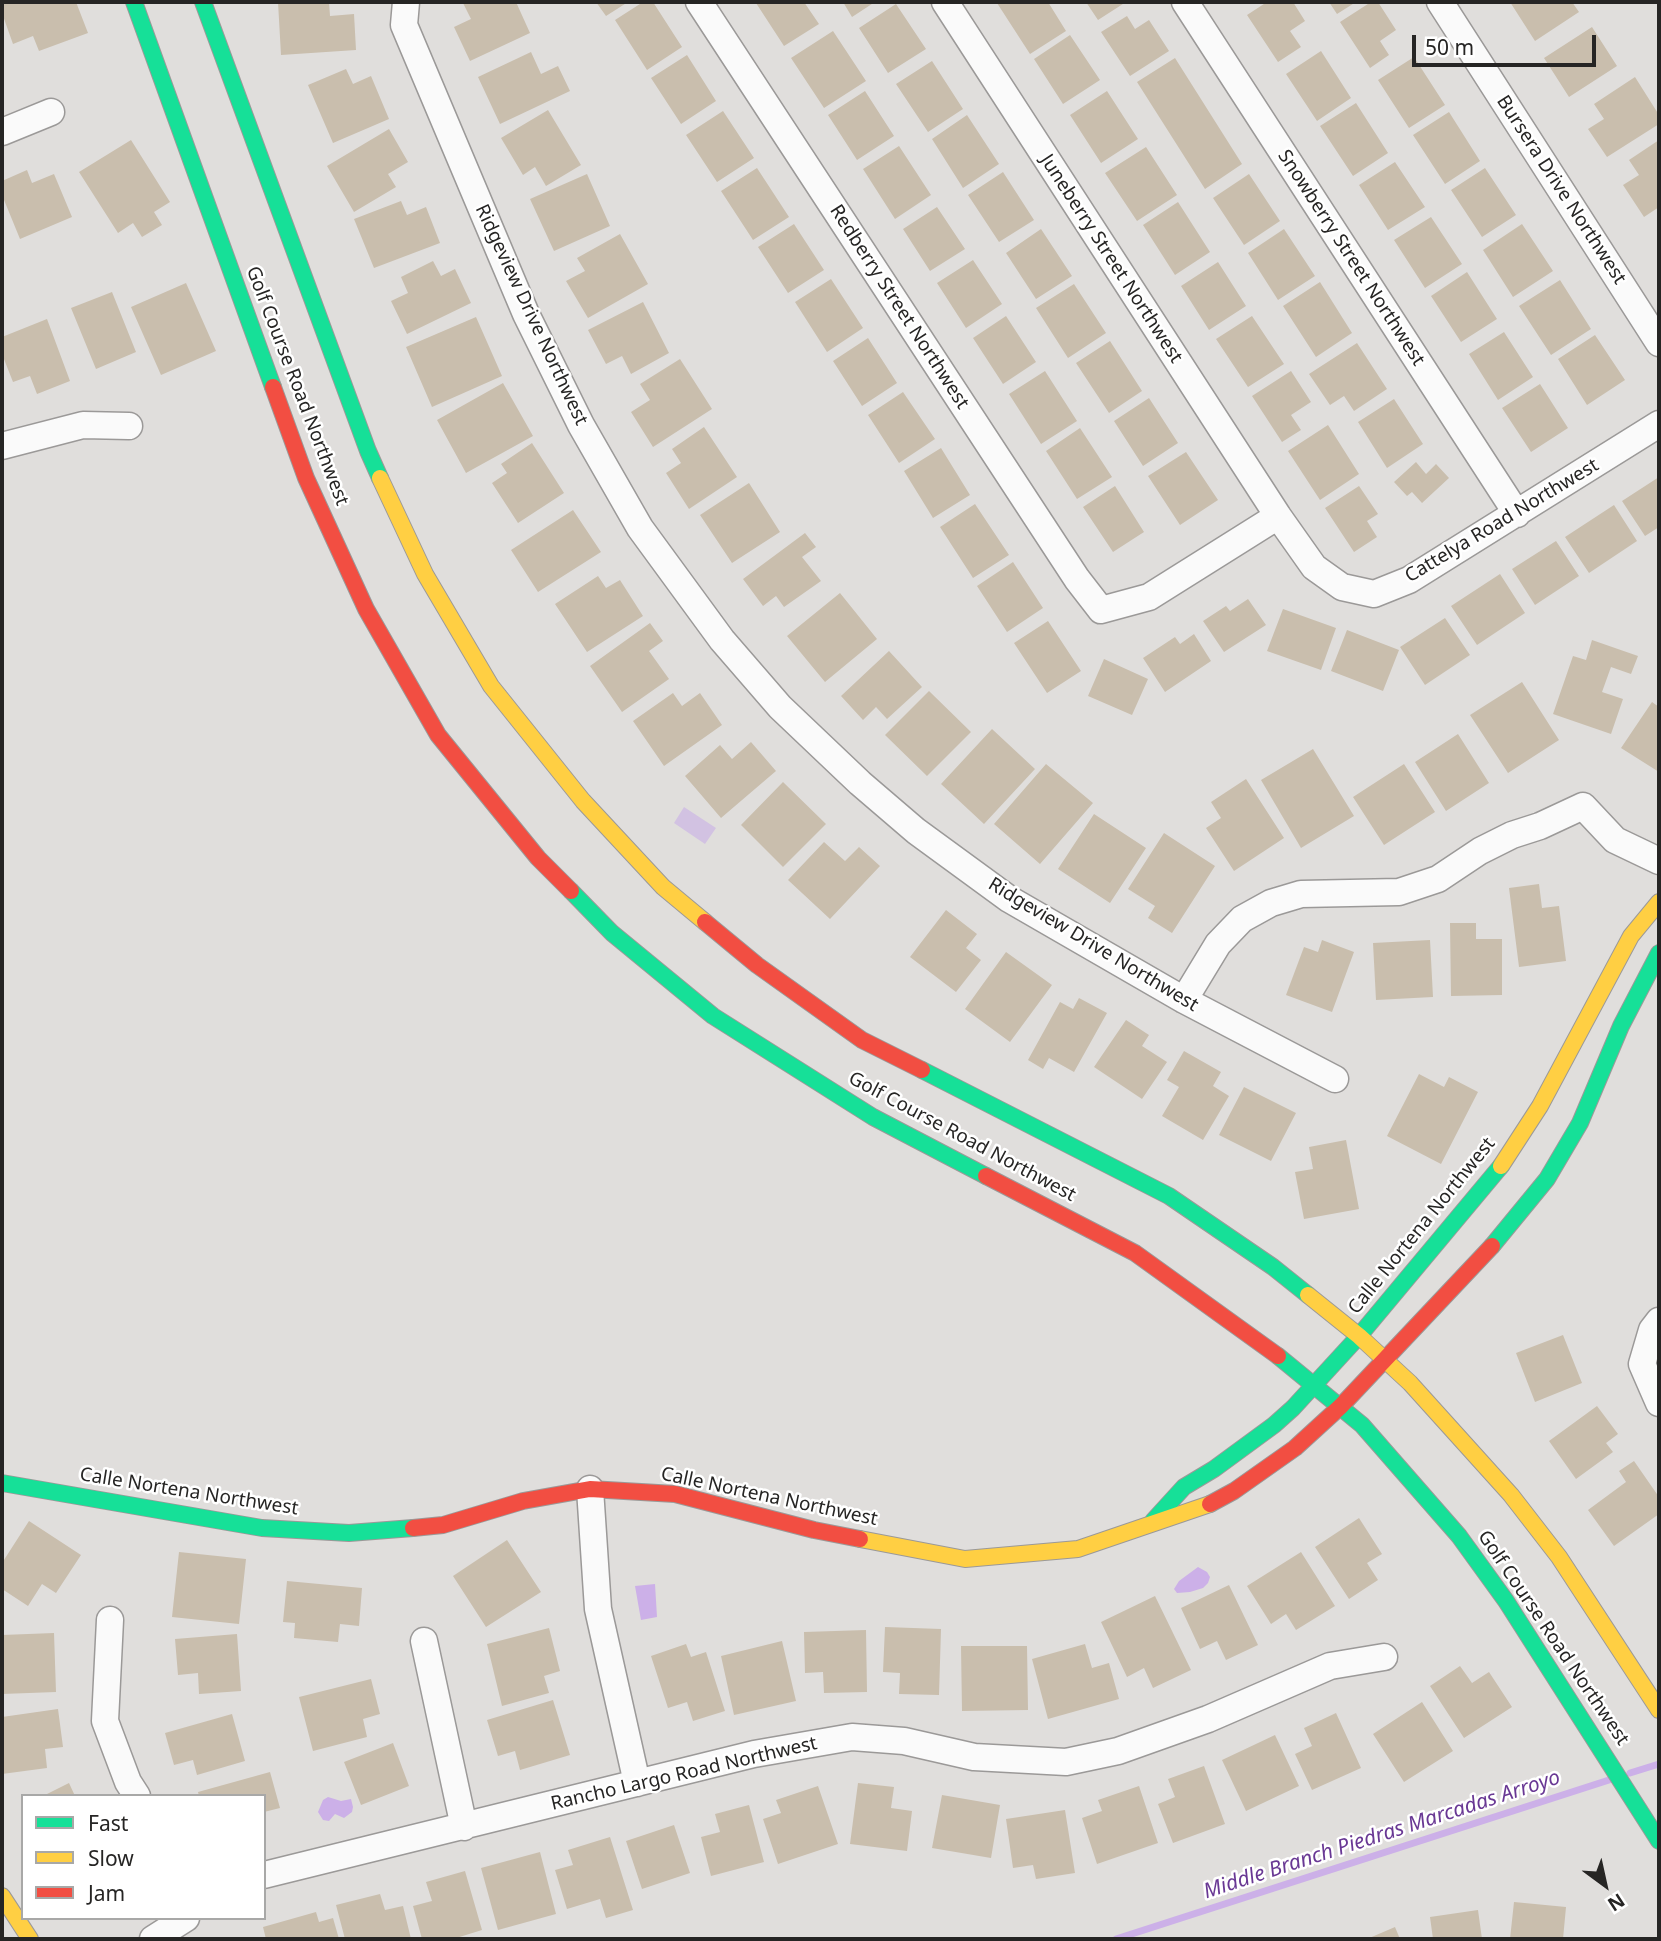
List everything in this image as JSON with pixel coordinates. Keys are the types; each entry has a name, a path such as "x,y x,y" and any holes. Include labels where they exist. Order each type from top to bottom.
{"main road":[{"name":"Golf Course Road Northwest","path":"134,2 306,478 366,609 438,735 538,858 612,933 713,1016 873,1117 1135,1253 1315,1384 1341,1406 1362,1425 1459,1536 1506,1601 1659,1841"},
{"name":"Golf Course Road Northwest","path":"203,2 368,450 425,574 491,686 583,801 663,887 757,965 862,1040 1169,1196 1273,1267 1359,1336 1386,1359 1451,1426 1511,1495 1559,1557 1659,1709"},
{"name":"Calle Nortena Northwest","path":"1153,1522 1184,1487 1214,1469 1274,1425 1315,1384 1359,1336 1504,1162 1540,1106 1631,936 1659,902"},
{"name":"Calle Nortena Northwest","path":"2,1483 262,1528 349,1533 443,1525 523,1501 590,1489 675,1494 814,1530 965,1559 1078,1549 1153,1522 1203,1508 1234,1491 1295,1448 1341,1406 1498,1240 1547,1179 1580,1123 1621,1026 1659,953"},
{"path":"2,1896 30,1939"}],"street":[{"name":"Ridgeview Drive Northwest","path":"406,2 404,25 526,314 580,425 640,528 722,640 780,707 860,783 916,831 1009,899 1184,1000 1335,1079"},
{"name":"Redberry Street Northwest","path":"699,2 1077,579 1101,610 1149,597 1278,516"},
{"name":"Juneberry Street Northwest","path":"945,2 1278,516"},
{"name":"Snowberry Street Northwest","path":"1185,2 1517,514"},
{"name":"Bursera Drive Northwest","path":"1440,2 1659,343"},
{"path":"2,132 51,112"},
{"name":"Cattelya Road Northwest","path":"1278,516 1314,567 1342,587 1374,594 1409,580 1659,424"},
{"path":"2,446 83,425 130,426"},
{"path":"1184,1000 1218,944 1242,919 1271,902 1301,894 1399,892 1438,879 1480,851 1583,806 1615,840 1659,861"},
{"path":"1659,1321 1652,1330 1642,1364 1659,1403"},
{"path":"590,1489 598,1609 637,1783"},
{"path":"110,1620 105,1721 128,1782 136,1794"},
{"path":"424,1641 464,1827"},
{"name":"Rancho Largo Road Northwest","path":"266,1875 754,1754 852,1737 904,1741 974,1758 1066,1762 1118,1751 1208,1719 1330,1666 1384,1657"},
{"path":"153,1939 183,1920"}],"shaded area":[{"path":"684,807 716,828 705,844 674,823"},
{"path":"1198,1567 1207,1572 1210,1577 1208,1583 1203,1588 1177,1593 1174,1589 1179,1581"},
{"path":"655,1584 657,1617 641,1620 635,1586"},
{"path":"328,1797 341,1801 351,1799 352,1812 344,1818 335,1814 329,1821 323,1820 318,1812 323,1800"}],"building":[{"path":"2,2 76,2 88,33 39,51 33,36 13,44 2,13"},
{"path":"278,2 329,2 330,16 354,14 356,50 281,55"},
{"path":"516,2 530,33 470,61 454,27 471,19 463,3"},
{"path":"596,2 628,2 606,16"},
{"path":"643,2 653,2 682,47 647,70 615,20"},
{"path":"757,2 804,2 819,24 784,46"},
{"path":"843,2 875,2 852,17"},
{"path":"1048,2 1066,31 1030,54 997,3"},
{"path":"1086,2 1126,2 1098,20"},
{"path":"1267,2 1293,2 1305,21 1290,31 1301,47 1278,62 1247,15"},
{"path":"1329,2 1356,2 1337,14"},
{"path":"1371,2 1378,2 1396,30 1380,41 1389,55 1370,68 1340,22"},
{"path":"1510,2 1572,2 1579,12 1535,41"},
{"path":"896,4 926,49 888,73 859,28"},
{"path":"1127,16 1135,29 1149,20 1169,51 1130,76 1101,32"},
{"path":"1592,27 1617,66 1569,97 1544,58"},
{"path":"833,31 866,81 824,108 791,58"},
{"path":"1070,35 1100,80 1063,104 1034,59"},
{"path":"1321,51 1351,98 1317,121 1286,74"},
{"path":"531,52 541,74 558,66 570,91 500,124 478,77"},
{"path":"687,55 716,101 681,124 651,78"},
{"path":"1414,57 1445,105 1409,128 1378,80"},
{"path":"1175,58 1242,164 1205,189 1137,82"},
{"path":"932,61 963,109 928,132 896,84"},
{"path":"346,69 353,84 371,76 389,119 333,143 308,85"},
{"path":"1635,77 1659,115 1659,124 1607,157 1588,129 1604,119 1594,104"},
{"path":"865,91 894,136 857,160 828,115"},
{"path":"1107,91 1138,139 1101,163 1070,115"},
{"path":"1356,103 1388,153 1353,176 1320,126"},
{"path":"548,110 581,165 546,186 535,167 523,175 501,138"},
{"path":"723,111 754,158 717,182 686,135"},
{"path":"1449,112 1480,161 1445,184 1413,135"},
{"path":"967,115 999,164 963,188 932,139"},
{"path":"389,129 408,162 388,174 396,187 354,212 327,166"},
{"path":"131,140 170,202 154,212 162,225 142,237 133,223 118,233 79,172"},
{"path":"1659,140 1659,207 1644,217 1623,185 1639,175 1629,160"},
{"path":"899,146 931,195 895,219 863,169"},
{"path":"1146,147 1177,195 1137,221 1105,173"},
{"path":"1395,162 1425,207 1388,230 1359,185"},
{"path":"757,168 789,217 753,240 721,191"},
{"path":"1485,168 1516,215 1482,237 1451,190"},
{"path":"27,170 32,183 54,174 72,217 20,239 2,195 2,181"},
{"path":"1003,172 1034,220 999,242 968,195"},
{"path":"587,174 610,226 554,251 530,199"},
{"path":"1249,174 1280,221 1244,245 1213,198"},
{"path":"401,201 407,215 426,207 440,243 374,268 354,219"},
{"path":"1178,202 1210,252 1175,275 1143,225"},
{"path":"937,207 965,249 930,271 903,229"},
{"path":"1431,217 1462,264 1425,288 1394,240"},
{"path":"794,224 824,270 788,293 758,247"},
{"path":"1522,224 1553,271 1513,297 1483,250"},
{"path":"1041,229 1072,276 1036,299 1006,253"},
{"path":"1284,229 1315,276 1278,300 1248,253"},
{"path":"620,234 648,284 588,318 566,281 585,271 577,258"},
{"path":"973,260 1002,304 966,328 937,283"},
{"path":"433,261 441,276 455,269 471,303 407,334 391,301 408,293 401,277"},
{"path":"1218,262 1246,306 1209,330 1181,286"},
{"path":"1467,272 1497,319 1461,342 1431,296"},
{"path":"831,279 863,328 827,352 795,302"},
{"path":"1560,280 1591,329 1551,355 1519,306"},
{"path":"1320,282 1352,333 1316,357 1283,306"},
{"path":"186,283 216,351 161,375 131,307"},
{"path":"1074,284 1106,333 1068,358 1036,308"},
{"path":"112,292 136,352 96,369 71,308"},
{"path":"643,302 669,353 631,374 622,356 606,364 588,330"},
{"path":"1006,316 1036,362 1003,384 973,338"},
{"path":"1252,316 1284,364 1248,387 1216,339"},
{"path":"476,317 502,376 432,407 406,347"},
{"path":"47,319 70,381 37,394 30,376 13,382 2,354 2,337"},
{"path":"1504,332 1533,377 1498,400 1469,354"},
{"path":"1595,335 1625,380 1587,405 1558,359"},
{"path":"868,338 897,383 862,406 833,361"},
{"path":"1110,341 1142,391 1109,413 1076,363"},
{"path":"1357,343 1387,389 1354,411 1344,396 1330,405 1309,374"},
{"path":"680,359 712,409 653,447 631,412 650,400 640,384"},
{"path":"1045,371 1077,421 1041,444 1009,394"},
{"path":"1291,371 1311,402 1291,415 1301,430 1282,442 1252,396"},
{"path":"503,383 533,436 466,473 437,420"},
{"path":"1540,384 1568,428 1531,452 1502,408"},
{"path":"903,392 935,439 899,463 868,415"},
{"path":"1149,398 1178,443 1143,466 1114,421"},
{"path":"1394,399 1423,444 1387,468 1358,422"},
{"path":"1328,425 1359,474 1320,500 1288,451"},
{"path":"704,427 737,477 689,509 666,473 681,463 672,449"},
{"path":"1080,428 1112,477 1077,499 1046,451"},
{"path":"532,443 564,493 518,523 492,483 507,473 501,464"},
{"path":"941,448 970,495 933,518 904,471"},
{"path":"1186,452 1218,500 1180,525 1148,476"},
{"path":"1416,462 1426,474 1436,464 1449,478 1422,503 1412,492 1407,496 1394,482"},
{"path":"1659,477 1659,527 1645,536 1622,501"},
{"path":"749,483 780,532 732,563 700,515"},
{"path":"1115,486 1144,532 1113,552 1083,507"},
{"path":"1359,486 1378,514 1367,521 1377,537 1354,552 1325,508"},
{"path":"975,504 1009,555 973,578 940,527"},
{"path":"1614,505 1637,541 1589,573 1565,537"},
{"path":"573,510 601,552 538,592 511,550"},
{"path":"805,533 816,547 802,557 821,581 784,607 776,596 763,606 743,579"},
{"path":"1556,541 1579,576 1535,605 1512,569"},
{"path":"1013,562 1043,608 1007,632 977,586"},
{"path":"1500,574 1525,613 1477,645 1451,606"},
{"path":"598,576 606,588 620,580 643,616 587,652 555,604"},
{"path":"840,593 877,639 825,682 787,636"},
{"path":"1248,599 1266,625 1224,652 1203,621 1226,606 1230,611"},
{"path":"1283,609 1336,628 1321,670 1267,651"},
{"path":"1445,618 1470,655 1425,685 1400,647"},
{"path":"1048,621 1081,671 1047,693 1014,643"},
{"path":"650,623 663,641 649,651 669,679 622,712 590,666"},
{"path":"1347,630 1399,650 1383,691 1331,671"},
{"path":"1194,634 1211,661 1165,692 1143,658 1175,637 1180,644"},
{"path":"1592,640 1638,656 1631,674 1611,667 1602,692 1623,699 1611,734 1553,714 1573,656 1586,660"},
{"path":"889,651 922,687 887,719 876,707 863,720 841,696"},
{"path":"1104,659 1148,679 1132,715 1088,696"},
{"path":"1522,682 1559,740 1508,773 1470,715"},
{"path":"929,691 971,732 927,776 885,735"},
{"path":"673,693 682,706 700,693 722,725 664,766 633,721"},
{"path":"1652,702 1659,707 1659,772 1621,748"},
{"path":"992,729 1035,769 984,824 941,784"},
{"path":"1458,734 1489,783 1446,811 1415,762"},
{"path":"751,742 776,771 721,818 685,776 720,745 732,759"},
{"path":"1313,749 1354,816 1301,848 1261,780"},
{"path":"1046,764 1093,803 1040,864 994,824"},
{"path":"1404,764 1435,812 1384,845 1353,797"},
{"path":"1246,779 1284,838 1234,871 1206,828 1221,818 1211,802"},
{"path":"783,782 826,824 783,867 741,825"},
{"path":"1094,814 1146,848 1110,903 1058,869"},
{"path":"1164,833 1215,866 1172,933 1148,918 1155,906 1128,889"},
{"path":"824,842 845,861 859,847 880,866 830,919 788,880"},
{"path":"1539,884 1542,908 1559,906 1566,961 1519,967 1509,888"},
{"path":"946,910 977,934 966,948 981,960 956,992 910,957"},
{"path":"1450,923 1476,923 1476,939 1502,939 1502,995 1451,996"},
{"path":"1322,940 1354,952 1332,1012 1286,995 1304,947 1318,952"},
{"path":"1430,940 1433,997 1376,1000 1373,943"},
{"path":"1006,952 1052,985 1010,1042 965,1009"},
{"path":"1079,998 1107,1013 1074,1072 1049,1058 1043,1069 1028,1060 1060,1002 1073,1009"},
{"path":"1126,1020 1149,1035 1142,1046 1167,1062 1142,1099 1094,1067"},
{"path":"1184,1051 1221,1072 1213,1086 1229,1096 1203,1140 1162,1116 1179,1087 1167,1080"},
{"path":"1419,1074 1444,1087 1449,1077 1478,1092 1441,1164 1387,1136"},
{"path":"1244,1087 1296,1113 1271,1161 1219,1135"},
{"path":"1346,1140 1359,1209 1304,1219 1295,1172 1313,1169 1309,1147"},
{"path":"1563,1335 1582,1383 1535,1402 1516,1353"},
{"path":"1597,1406 1618,1434 1606,1443 1613,1452 1576,1479 1549,1441"},
{"path":"1634,1461 1659,1497 1659,1514 1614,1546 1588,1510 1626,1482 1619,1471"},
{"path":"1359,1518 1382,1554 1367,1563 1378,1580 1349,1599 1315,1547"},
{"path":"29,1521 81,1555 56,1593 42,1584 28,1606 2,1589 2,1563"},
{"path":"507,1540 541,1592 486,1627 453,1576"},
{"path":"179,1552 246,1559 239,1624 172,1617"},
{"path":"1301,1552 1335,1606 1296,1630 1286,1614 1271,1624 1247,1586"},
{"path":"287,1581 362,1588 359,1626 340,1624 338,1642 294,1638 295,1623 283,1622"},
{"path":"1229,1585 1258,1645 1226,1660 1217,1641 1200,1649 1181,1608"},
{"path":"1155,1596 1191,1670 1153,1688 1144,1668 1127,1677 1101,1622"},
{"path":"885,1627 941,1629 939,1695 899,1694 900,1673 883,1672"},
{"path":"549,1628 560,1671 544,1676 549,1693 502,1706 487,1644"},
{"path":"866,1630 867,1692 824,1693 823,1672 805,1673 804,1632"},
{"path":"54,1633 56,1692 2,1694 2,1635"},
{"path":"237,1634 241,1691 199,1694 198,1673 178,1675 175,1639"},
{"path":"782,1641 796,1701 734,1715 721,1656"},
{"path":"686,1644 691,1657 706,1652 725,1711 693,1721 687,1702 668,1708 651,1656"},
{"path":"1085,1644 1092,1668 1109,1663 1119,1699 1048,1719 1032,1659"},
{"path":"961,1646 1027,1646 1028,1710 962,1711"},
{"path":"1460,1666 1472,1683 1489,1672 1512,1707 1464,1738 1430,1686"},
{"path":"371,1679 380,1714 363,1719 367,1737 313,1751 299,1697"},
{"path":"553,1700 570,1755 520,1770 515,1751 498,1756 487,1720"},
{"path":"1422,1702 1453,1751 1404,1782 1373,1734"},
{"path":"58,1709 63,1747 45,1749 47,1768 2,1774 2,1717"},
{"path":"1336,1713 1361,1768 1312,1790 1295,1754 1312,1746 1304,1728"},
{"path":"232,1714 245,1761 197,1775 193,1760 174,1765 165,1733"},
{"path":"1275,1735 1299,1786 1246,1811 1222,1760"},
{"path":"393,1743 409,1786 361,1805 344,1762"},
{"path":"1204,1766 1225,1824 1173,1843 1158,1804 1175,1797 1168,1779"},
{"path":"270,1772 280,1808 266,1812 266,1794 198,1792"},
{"path":"69,1783 74,1794 47,1794"},
{"path":"858,1783 894,1787 891,1808 912,1811 907,1851 850,1844"},
{"path":"818,1786 838,1844 778,1864 763,1819 781,1813 776,1800"},
{"path":"1139,1786 1158,1843 1097,1864 1082,1818 1102,1811 1098,1800"},
{"path":"942,1795 1000,1805 991,1858 932,1848"},
{"path":"749,1805 764,1862 711,1876 701,1837 720,1832 715,1814"},
{"path":"1065,1810 1075,1873 1036,1879 1033,1865 1013,1868 1006,1819"},
{"path":"674,1825 690,1873 642,1889 626,1841"},
{"path":"610,1837 633,1910 606,1918 600,1899 567,1909 555,1870 573,1865 568,1850"},
{"path":"540,1852 556,1914 498,1930 481,1868"},
{"path":"465,1871 482,1930 453,1939 422,1939 413,1906 432,1901 426,1882"},
{"path":"380,1894 385,1910 403,1906 411,1939 345,1939 336,1905"},
{"path":"1514,1902 1566,1907 1563,1939 1510,1939"},
{"path":"1478,1910 1482,1939 1433,1939 1430,1917"},
{"path":"316,1912 319,1922 333,1918 339,1939 266,1939 263,1927"},
{"path":"1395,1927 1400,1939 1367,1939"}],"waterway":[{"name":"Middle Branch Piedras Marcadas Arroyo","path":"1630,1773 1659,1764"},
{"name":"Middle Branch Piedras Marcadas Arroyo","path":"1116,1939 1609,1780"}],"traffic: fast":[{"path":"134,2 273,387"},
{"path":"203,2 380,478"},
{"path":"571,891 612,933 713,1016 873,1117 986,1176"},
{"path":"1492,1246 1547,1179 1580,1123 1621,1026 1659,953"},
{"path":"922,1070 1169,1196 1273,1267 1308,1295"},
{"path":"1153,1521 1184,1487 1214,1469 1293,1408 1359,1336 1501,1166"},
{"path":"1278,1356 1362,1425 1459,1536 1506,1601 1659,1841"},
{"path":"2,1483 262,1528 349,1533 413,1528"}],"traffic: slow":[{"path":"380,478 425,574 491,686 583,801 663,887 705,922"},
{"path":"1501,1166 1540,1106 1631,936 1659,902"},
{"path":"1308,1295 1359,1336 1410,1383 1511,1495 1559,1557 1659,1710"},
{"path":"860,1539 965,1559 1078,1549 1210,1504"},
{"path":"2,1896 30,1939"}],"traffic: jam":[{"path":"273,387 306,478 366,609 438,735 538,858 571,891"},
{"path":"705,922 757,965 862,1040 922,1070"},
{"path":"986,1176 1135,1253 1278,1356"},
{"path":"1210,1504 1234,1491 1295,1448 1341,1406 1492,1246"},
{"path":"413,1528 443,1525 523,1501 590,1489 675,1494 814,1530 860,1539"}]}
